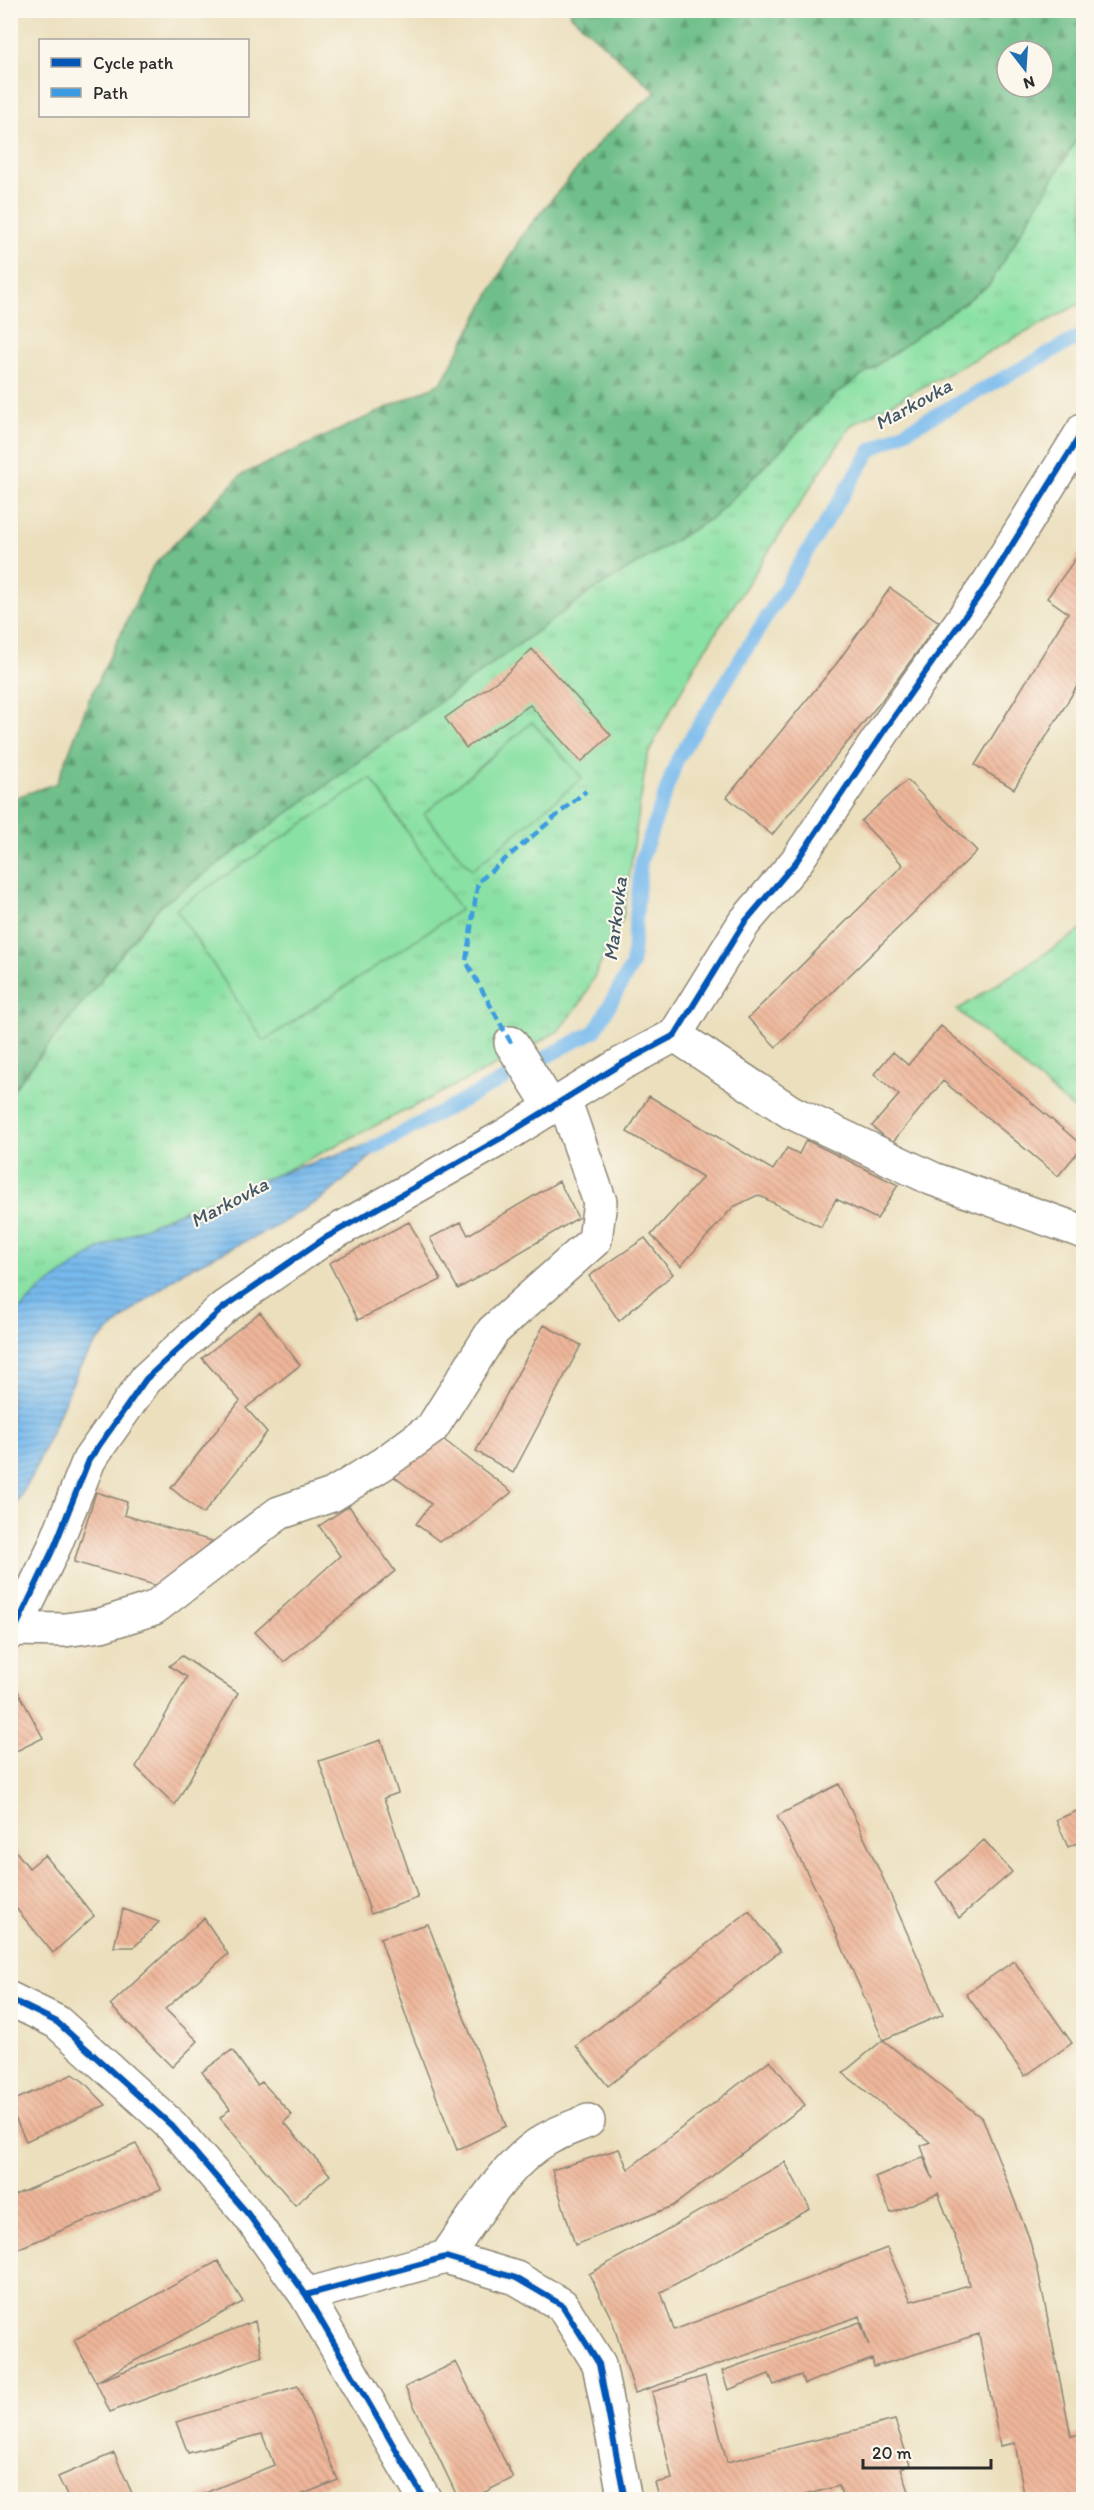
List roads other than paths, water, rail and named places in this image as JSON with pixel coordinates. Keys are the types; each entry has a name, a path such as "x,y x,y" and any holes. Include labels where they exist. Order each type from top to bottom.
{"street":[{"path":"511,1043 550,1096 600,1202 595,1240 493,1331 432,1428 384,1463 332,1495 279,1513 154,1608 101,1625 65,1630 13,1631 55,1545 89,1460 146,1379 223,1308 325,1238 550,1096 621,1064 675,1035 744,923 796,862 886,728 989,582 1083,429"},
{"path":"675,1035 791,1112 933,1179 1083,1232"},
{"path":"10,1999 57,2022 172,2126 248,2214 306,2295 425,2499"},
{"path":"446,2257 515,2165 544,2140 588,2121"},
{"path":"306,2295 446,2257 516,2278 562,2305 599,2364 625,2499"}],"water":[{"path":"394,1136 325,1197 273,1228 184,1271 133,1310 97,1342 78,1370 33,1474 11,1513 11,1318 44,1287 99,1249 161,1220 281,1173"}],"waterway":[{"name":"Markovka","path":"373,1148 595,1031 632,965 641,861 677,760 871,450 1084,332"}]}
